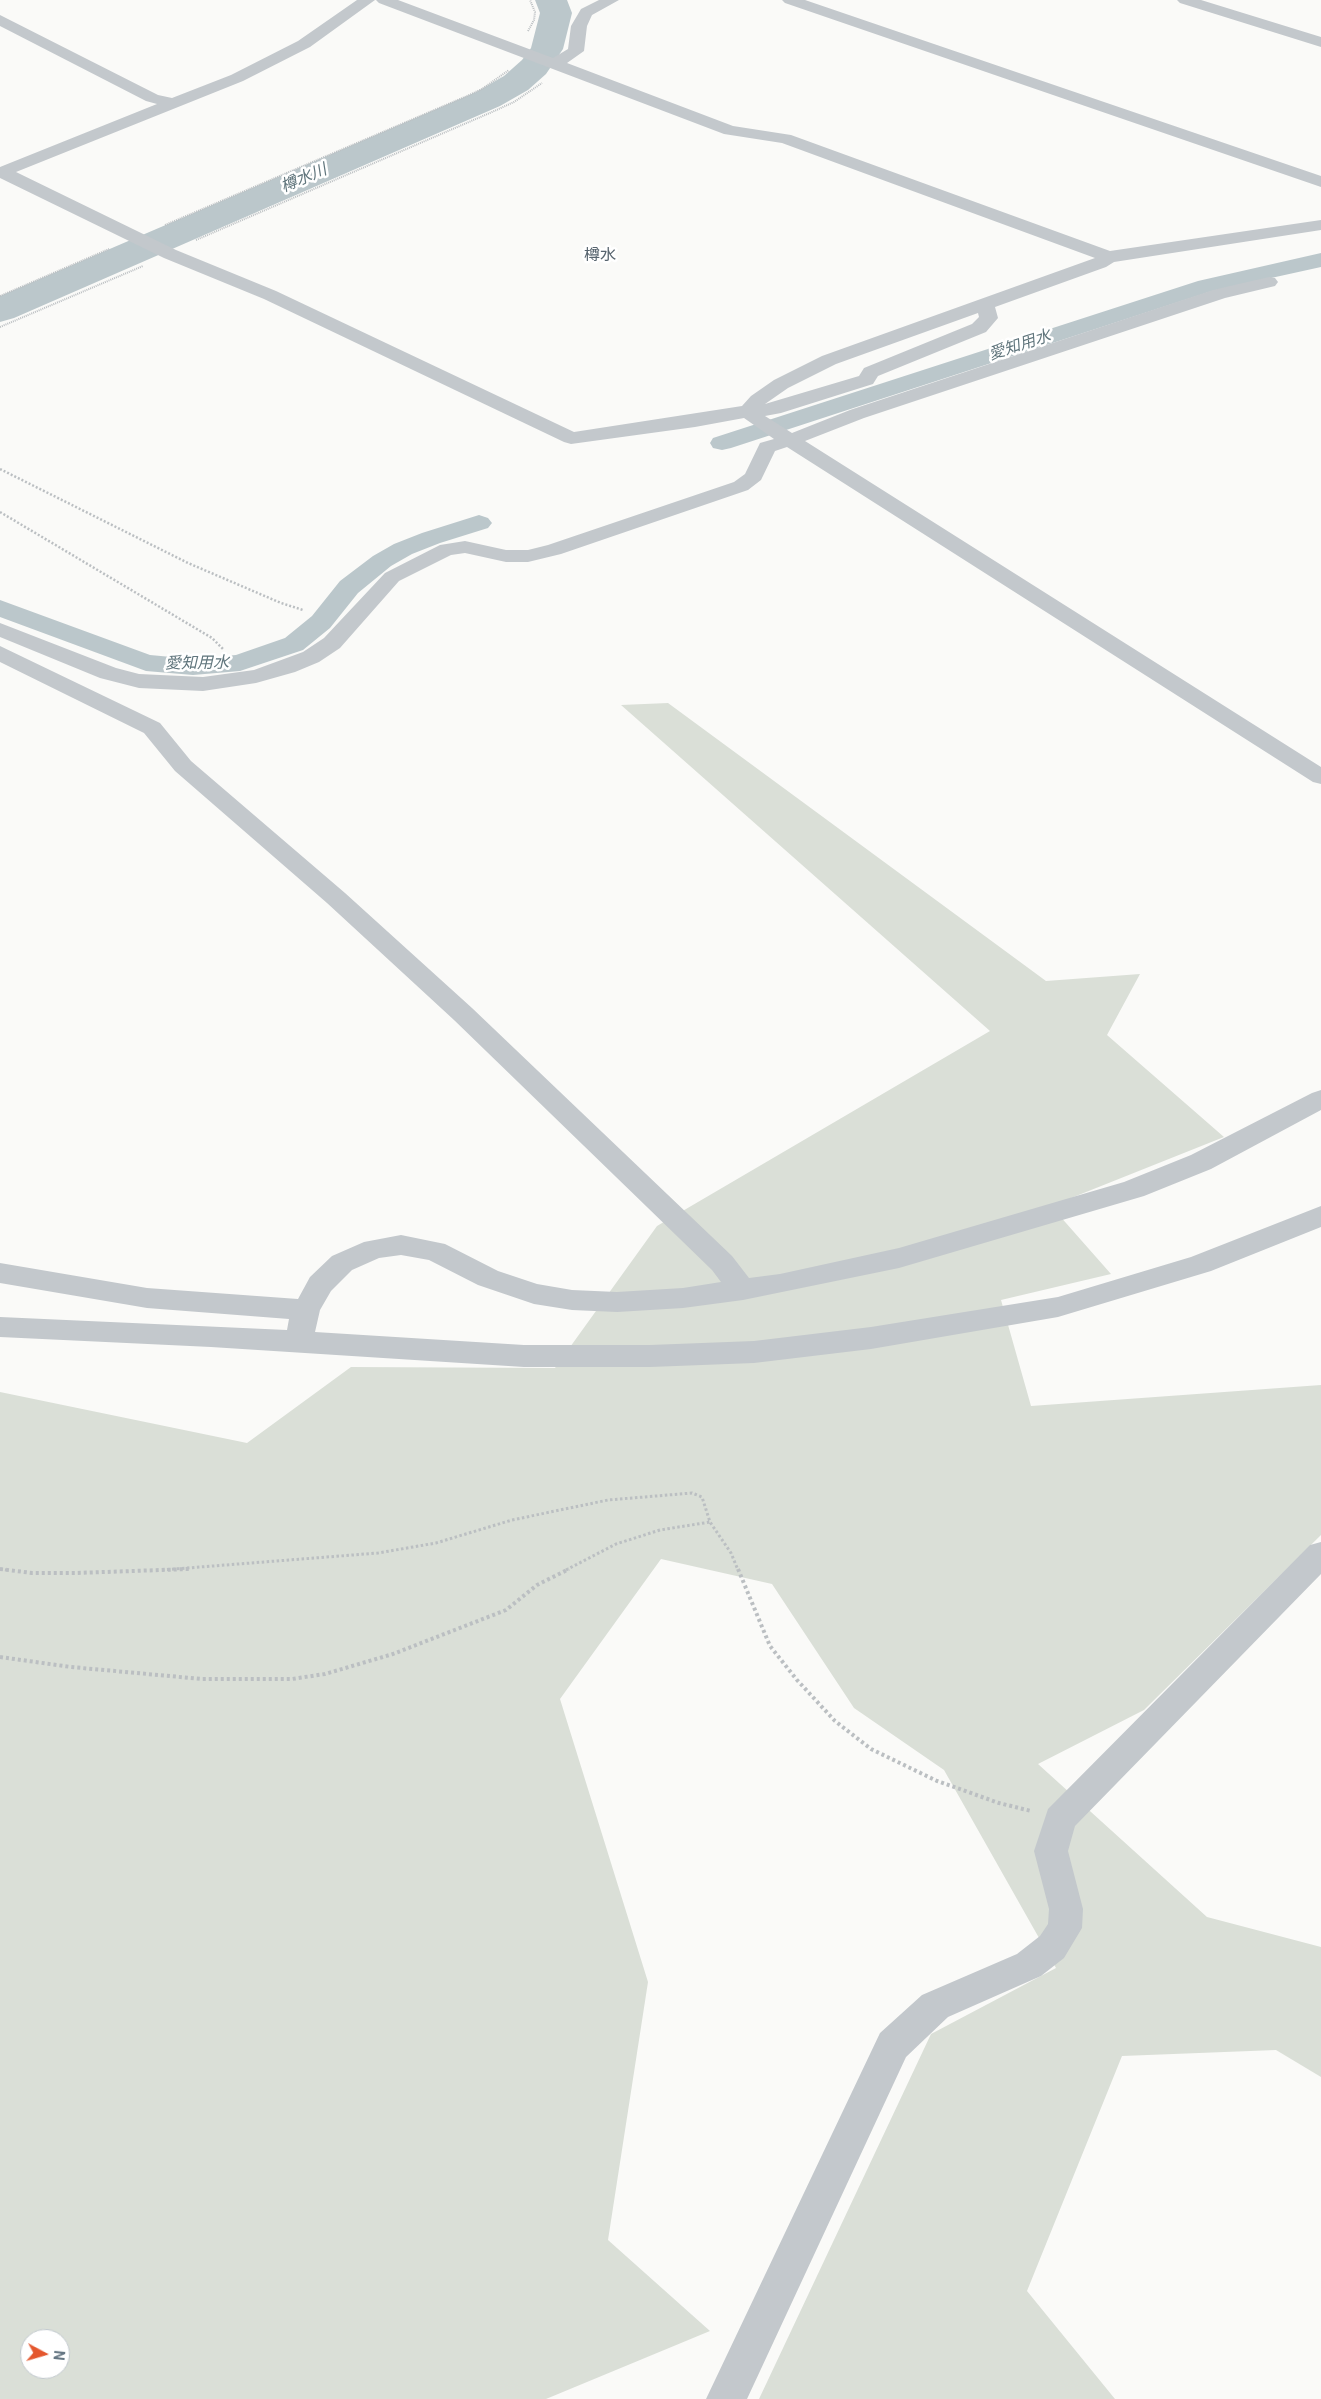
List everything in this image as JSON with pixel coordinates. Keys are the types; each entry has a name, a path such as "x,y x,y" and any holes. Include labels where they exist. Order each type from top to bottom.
{"street":[{"path":"1,172 174,104 271,62 312,39 367,0"},
{"path":"384,0 730,130 785,139 1110,257"},
{"path":"554,64 576,51 579,26 586,12 611,0"},
{"path":"790,0 1321,182"},
{"path":"1184,0 1321,42"},
{"path":"0,20 152,98 174,104"},
{"path":"1,172 170,254 270,295 571,438 694,421 753,416 866,380 871,372 979,328 989,318 986,304"},
{"path":"753,416 758,400 781,384 829,360 1100,263 1110,257 1321,225"},
{"path":"0,629 108,673 139,681 203,684 256,676 287,667 311,657 332,643 353,622 378,590 392,577 416,563 447,549 465,547 506,556 528,556 554,550 742,486 756,474 767,447 787,439 1219,294 1269,282"},
{"path":"827,392 857,414"},
{"path":"753,416 1321,777"},
{"path":"0,653 61,685 136,718 152,728 183,766 336,898 462,1014 722,1263 743,1290"},
{"path":"298,1342 306,1310 320,1284 342,1263 374,1249 401,1246 434,1252 488,1278 534,1294 572,1300 617,1302 682,1298 743,1290 780,1284 899,1258 1134,1189 1201,1162 1321,1099"},
{"path":"0,1327 524,1356 650,1356 763,1351 871,1338 1058,1307 1201,1264 1321,1216"},
{"path":"0,1273 147,1298 306,1310"},
{"path":"726,2399 893,2046 934,2006 1029,1965 1052,1947 1065,1928 1066,1909 1051,1851 1060,1819 1321,1554"}],"path":[{"path":"0,296 467,96 505,74 524,53 535,12 530,0"},
{"path":"0,327 170,254 203,237 374,162 384,161 506,106 554,64"},
{"path":"0,469 188,563 303,610"},
{"path":"0,512 212,638 223,649"},
{"path":"0,1569 32,1573 183,1569 378,1553 436,1543 512,1520 608,1500 692,1493 702,1497 710,1522 731,1553 770,1646 797,1680 835,1721 871,1749 937,1781 999,1803 1060,1819"},
{"path":"0,1658 71,1667 202,1679 292,1679 325,1674 360,1662 393,1654 506,1610 537,1585 616,1544 660,1530 710,1522"}],"shaded area":[{"path":"668,703 1046,981 1140,974 1107,1035 1224,1137 1051,1206 1111,1274 1001,1300 1031,1406 1321,1385 1321,1535 1144,1710 1038,1764 1207,1917 1321,1947 1321,2077 1276,2050 1122,2056 1027,2291 1115,2399 759,2399 931,2034 1056,1968 944,1770 854,1708 772,1584 661,1559 560,1699 648,1982 608,2240 710,2331 546,2399 0,2399 0,1392 247,1443 351,1367 555,1368 657,1226 990,1031 621,705"}],"waterway":[{"name":"樽水川","path":"0,310 488,99 516,83 534,67 547,49 556,13 551,0"},
{"name":"愛知用水","path":"722,443 1206,286 1321,260"},
{"name":"愛知用水","path":"0,608 146,663 193,667 240,663 294,644 321,622 349,587 382,561 403,549 431,538 479,523"}],"district":[{"name":"樽水","path":"600,256"}]}
